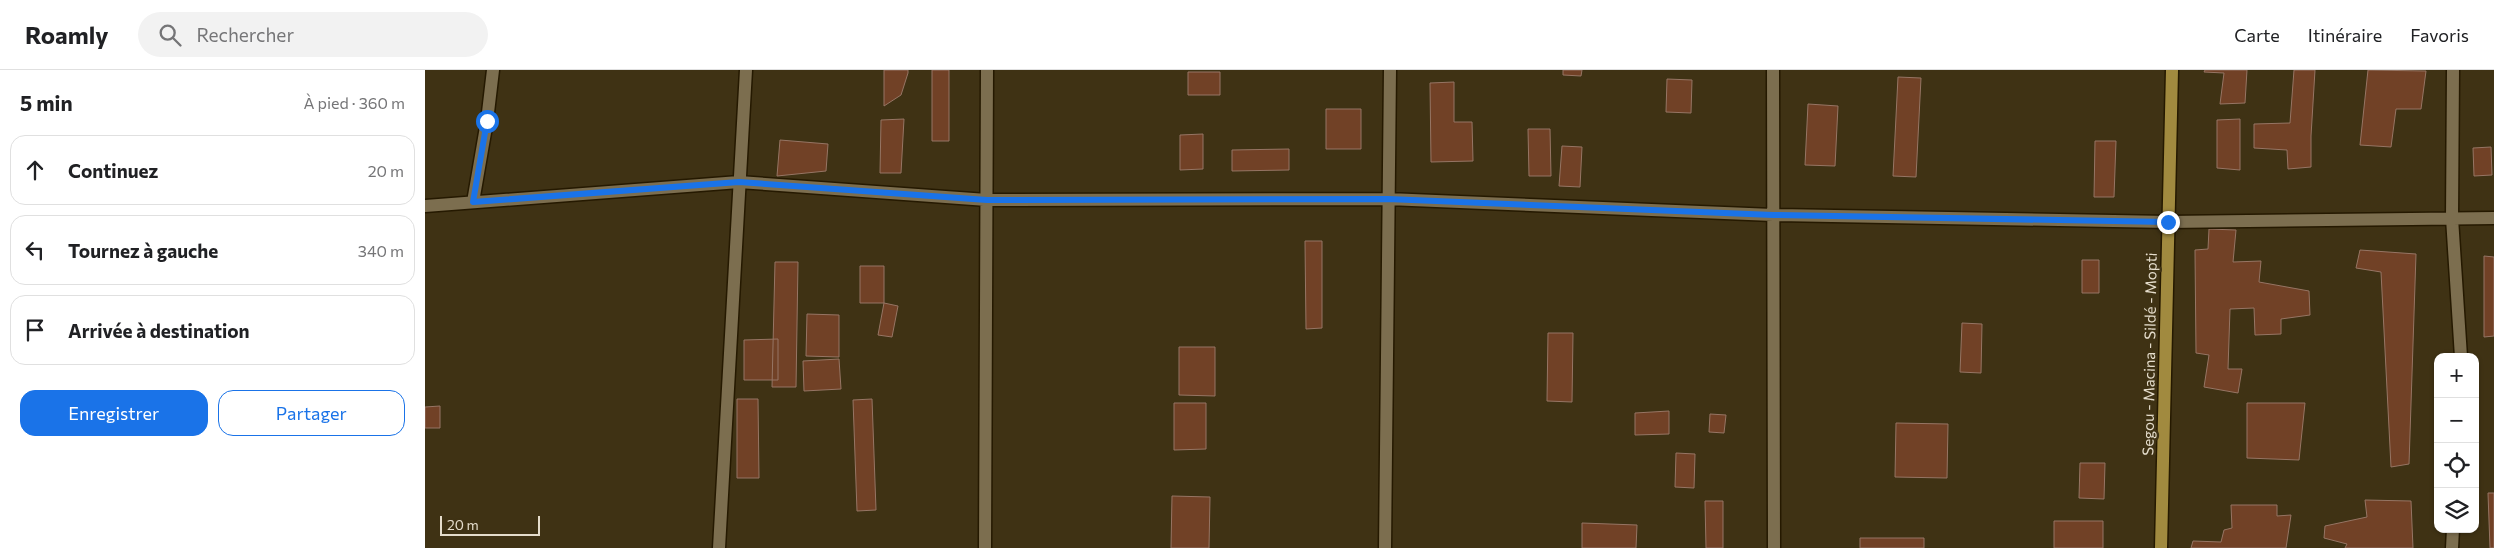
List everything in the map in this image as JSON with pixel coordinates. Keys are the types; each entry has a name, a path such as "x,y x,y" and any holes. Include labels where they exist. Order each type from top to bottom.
{"main road":[{"name":"Segou - Macina - Sildé - Mopti","path":"2161,548 2171,70"}],"street":[{"path":"473,202 487,121 493,70"},
{"path":"719,548 746,70"},
{"path":"985,548 987,70"},
{"path":"1385,548 1390,70"},
{"path":"1773,70 1774,548"},
{"path":"2453,70 2452,218 2461,353"},
{"path":"425,206 739,182 987,200 1388,199 1773,215 2168,222 2494,218"},
{"path":"2452,548 2453,533"}],"building":[{"path":"884,70 908,70 908,73 901,95 884,106"},
{"path":"932,70 949,70 949,141 932,141"},
{"path":"1563,70 1582,70 1581,76 1563,75"},
{"path":"2205,70 2247,70 2245,103 2220,104 2224,73 2204,72"},
{"path":"2294,70 2315,70 2311,167 2288,169 2287,150 2254,148 2254,124 2290,123"},
{"path":"2368,70 2426,71 2421,109 2396,109 2391,147 2360,145"},
{"path":"1188,72 1220,72 1220,95 1188,95"},
{"path":"1898,77 1921,78 1916,177 1893,176"},
{"path":"1667,79 1692,80 1691,113 1666,112"},
{"path":"1454,82 1454,122 1472,122 1473,161 1431,162 1430,83"},
{"path":"1808,104 1838,106 1835,166 1805,165"},
{"path":"1326,109 1361,109 1361,149 1326,149"},
{"path":"904,119 901,173 880,173 881,120"},
{"path":"2240,119 2240,170 2217,168 2217,120"},
{"path":"1528,129 1550,129 1551,176 1529,176"},
{"path":"1203,134 1203,169 1180,170 1180,135"},
{"path":"780,140 828,144 826,171 777,176"},
{"path":"2095,141 2116,141 2114,197 2094,197"},
{"path":"1562,146 1582,147 1580,187 1559,186"},
{"path":"2491,147 2492,175 2474,176 2473,148"},
{"path":"1289,149 1289,170 1232,171 1232,150"},
{"path":"2209,229 2236,230 2233,262 2261,261 2259,282 2309,291 2310,315 2281,319 2281,334 2255,335 2254,308 2230,309 2228,369 2242,369 2238,393 2204,387 2209,355 2196,353 2195,250 2208,249"},
{"path":"1305,241 1322,241 1322,328 1306,329"},
{"path":"2360,250 2416,254 2409,464 2391,467 2381,272 2356,268"},
{"path":"2484,256 2494,257 2494,336 2484,337"},
{"path":"2082,260 2099,260 2099,293 2082,293"},
{"path":"775,262 798,262 796,387 772,387"},
{"path":"860,266 884,266 884,303 860,303"},
{"path":"884,303 898,306 892,337 878,335"},
{"path":"807,314 839,315 839,357 806,356"},
{"path":"1962,323 1982,324 1981,373 1960,372"},
{"path":"1548,333 1573,333 1572,402 1547,401"},
{"path":"778,339 778,380 744,380 744,340"},
{"path":"1179,347 1215,347 1215,396 1179,395"},
{"path":"839,359 841,389 804,391 803,361"},
{"path":"737,399 758,399 759,478 737,478"},
{"path":"872,399 876,510 857,511 853,400"},
{"path":"1174,403 1206,403 1206,449 1174,450"},
{"path":"2247,403 2305,403 2299,460 2247,458"},
{"path":"440,406 440,428 425,428 425,407"},
{"path":"1669,411 1669,434 1635,435 1635,413"},
{"path":"1710,414 1726,415 1724,433 1709,432"},
{"path":"1896,423 1948,424 1947,478 1895,477"},
{"path":"1676,453 1695,454 1694,488 1675,487"},
{"path":"2080,463 2105,463 2104,499 2079,498"},
{"path":"2488,493 2494,493 2494,548 2490,548"},
{"path":"1172,496 1210,497 1209,548 1171,548"},
{"path":"2365,500 2411,501 2413,548 2345,548 2347,544 2324,538 2325,526 2367,517"},
{"path":"1705,501 1723,501 1723,548 1706,548"},
{"path":"2231,505 2277,505 2277,516 2291,515 2286,548 2191,548 2193,541 2221,542 2224,530 2232,528"},
{"path":"2054,521 2103,521 2103,548 2054,548"},
{"path":"1582,523 1637,525 1636,548 1582,548"},
{"path":"1860,538 1924,538 1924,548 1860,548"}],"route":[{"path":"487,121 473,202 739,182 987,200 1388,199 1773,215 2168,222"}]}
